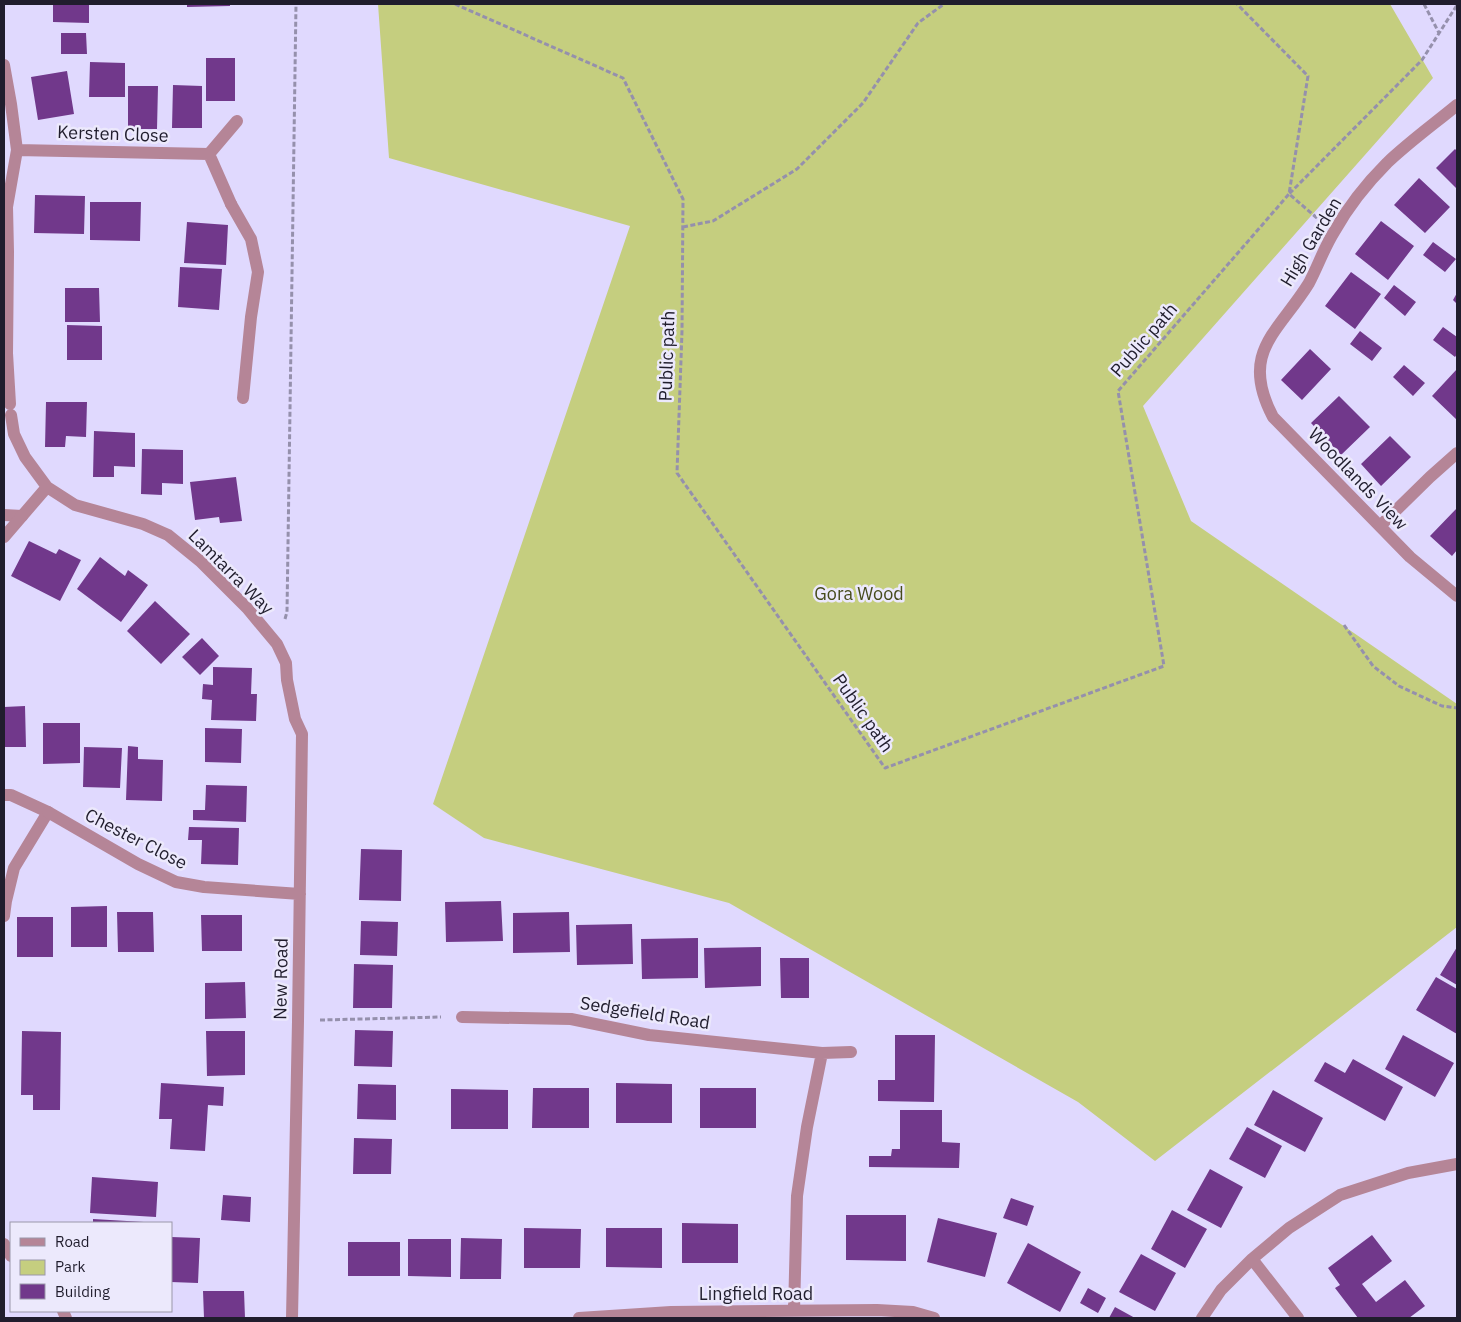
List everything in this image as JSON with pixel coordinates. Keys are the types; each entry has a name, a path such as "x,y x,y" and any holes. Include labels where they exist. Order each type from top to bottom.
{"street":[{"name":"Lamtarra Way","path":"4,65 17,150 7,207 6,353 14,434 25,458 47,487 75,505 143,524 168,535 200,561 247,608 277,644"},
{"name":"High Garden","path":"1259,370 1270,336 1309,282 1333,232 1362,191 1387,163 1457,105"},
{"path":"237,121 209,154 231,204 250,238 258,272 251,317 243,398"},
{"name":"Kersten Close","path":"17,150 209,154"},
{"name":"Woodlands View","path":"1259,370 1264,400 1273,417 1410,557 1457,596"},
{"path":"1380,526 1430,476 1457,454"},
{"path":"4,537 47,487"},
{"path":"4,515 22,516"},
{"name":"New Road","path":"277,644 286,663 287,680 295,719 302,734 292,1318"},
{"name":"Chester Close","path":"4,795 11,796 48,812 138,864 176,882 204,888 300,894"},
{"path":"4,916 14,868 48,812"},
{"name":"Sedgefield Road","path":"462,1017 571,1019 649,1035 822,1053 851,1052"},
{"path":"794,1311 797,1196 807,1127 822,1053"},
{"path":"1202,1318 1221,1290 1252,1258 1289,1228 1340,1195 1408,1174 1457,1164"},
{"path":"1252,1258 1298,1318"},
{"name":"Lingfield Road","path":"579,1318 671,1312 877,1310 913,1312 934,1318"}],"path":[{"path":"277,644 287,612 296,4"},
{"name":"Public path","path":"456,4 623,78 683,199 682,331 677,473 885,768 1164,666 1118,391 1289,194 1422,60 1457,5"},
{"path":"683,227 713,221 797,169 863,103 918,23 944,4"},
{"path":"1237,4 1308,76 1289,194 1333,232"},
{"path":"1424,4 1439,33"},
{"path":"1344,625 1372,666 1399,686 1442,706 1457,708"},
{"path":"298,1021 462,1017"}],"green space":[{"name":"Gora Wood","path":"378,4 1390,4 1433,78 1143,406 1191,521 1457,704 1457,927 1155,1161 1078,1102 729,903 484,838 433,804 630,226 389,158"}],"building":[{"path":"53,4 89,4 89,23 53,22"},
{"path":"187,4 230,4 230,6 187,7"},
{"path":"61,33 86,33 87,54 61,54"},
{"path":"206,58 235,58 235,101 206,101"},
{"path":"90,62 125,63 125,97 89,97"},
{"path":"67,71 74,114 38,120 31,77"},
{"path":"173,85 202,86 202,128 172,128"},
{"path":"128,86 158,86 157,129 128,129"},
{"path":"1455,149 1457,151 1457,189 1436,168"},
{"path":"1419,178 1450,207 1425,233 1394,205"},
{"path":"35,195 85,196 84,234 34,233"},
{"path":"90,202 141,202 140,241 90,240"},
{"path":"1381,221 1414,246 1388,280 1355,254"},
{"path":"187,222 228,225 226,265 184,263"},
{"path":"1433,242 1456,259 1445,272 1423,255"},
{"path":"180,267 222,269 219,310 178,307"},
{"path":"1351,272 1381,294 1355,329 1325,306"},
{"path":"1394,285 1416,302 1405,316 1384,298"},
{"path":"65,288 99,288 100,322 65,322"},
{"path":"1457,293 1457,304 1453,300"},
{"path":"67,325 102,326 102,360 67,360"},
{"path":"1443,327 1457,337 1457,354 1455,357 1433,340"},
{"path":"1360,331 1382,348 1372,361 1350,344"},
{"path":"1310,349 1331,369 1302,400 1281,380"},
{"path":"1404,365 1425,383 1413,396 1393,377"},
{"path":"1457,369 1457,420 1432,396"},
{"path":"1339,396 1370,427 1341,455 1311,423"},
{"path":"46,402 87,402 86,437 66,436 65,447 45,447"},
{"path":"94,431 135,433 135,467 114,466 114,477 93,477"},
{"path":"1390,436 1411,457 1381,486 1361,464"},
{"path":"142,449 183,450 183,484 162,483 162,495 141,494"},
{"path":"236,477 242,521 220,523 219,517 195,520 190,482"},
{"path":"1457,508 1457,550 1452,556 1430,536"},
{"path":"29,541 56,554 59,549 81,560 60,601 11,576"},
{"path":"100,557 125,576 128,570 148,585 121,622 77,589"},
{"path":"155,601 190,634 161,664 127,631"},
{"path":"202,638 219,656 200,675 182,657"},
{"path":"213,667 252,668 251,694 257,694 256,721 211,720 212,700 202,699 203,684 213,685"},
{"path":"25,706 26,747 4,747 4,707"},
{"path":"43,723 80,723 80,763 43,764"},
{"path":"205,728 242,729 241,763 205,762"},
{"path":"128,746 138,747 138,759 163,760 162,801 126,800"},
{"path":"84,747 122,748 120,788 83,787"},
{"path":"206,785 247,786 246,822 193,820 193,810 205,810"},
{"path":"189,827 239,828 238,865 201,864 202,840 188,840"},
{"path":"361,849 402,850 401,901 359,900"},
{"path":"501,901 503,941 446,942 445,902"},
{"path":"107,906 107,947 71,947 71,907"},
{"path":"117,912 153,912 154,952 118,952"},
{"path":"569,912 570,952 513,953 513,913"},
{"path":"201,915 242,915 242,951 202,951"},
{"path":"17,917 53,917 53,957 17,957"},
{"path":"361,921 398,922 397,956 360,955"},
{"path":"632,924 633,964 577,965 576,925"},
{"path":"698,938 698,978 642,979 641,939"},
{"path":"761,947 761,986 705,988 704,948"},
{"path":"1457,947 1457,985 1440,975"},
{"path":"780,958 809,958 809,998 781,998"},
{"path":"354,964 393,965 392,1008 353,1008"},
{"path":"1436,977 1457,989 1457,1034 1416,1010"},
{"path":"245,982 246,1018 205,1019 205,983"},
{"path":"355,1030 393,1031 392,1067 354,1066"},
{"path":"22,1031 61,1032 60,1110 33,1110 33,1095 21,1095"},
{"path":"206,1031 245,1031 245,1075 207,1076"},
{"path":"895,1035 935,1035 934,1102 878,1101 878,1080 895,1080"},
{"path":"1403,1035 1454,1063 1435,1097 1385,1069"},
{"path":"1353,1059 1403,1087 1385,1121 1314,1081 1325,1062 1345,1073"},
{"path":"161,1083 224,1087 223,1106 208,1105 205,1151 170,1149 172,1119 159,1119"},
{"path":"616,1083 672,1084 672,1123 616,1123"},
{"path":"358,1084 396,1085 396,1120 357,1119"},
{"path":"533,1088 589,1088 589,1128 532,1128"},
{"path":"700,1088 756,1088 756,1128 700,1128"},
{"path":"451,1089 508,1090 508,1129 451,1129"},
{"path":"1273,1090 1323,1118 1305,1152 1254,1125"},
{"path":"900,1110 942,1110 942,1142 960,1143 959,1168 869,1167 869,1156 891,1156 892,1149 900,1149"},
{"path":"1247,1127 1282,1146 1265,1178 1229,1159"},
{"path":"354,1138 392,1139 391,1174 353,1174"},
{"path":"1210,1169 1243,1187 1221,1228 1187,1210"},
{"path":"92,1177 158,1182 156,1217 90,1213"},
{"path":"223,1195 251,1197 250,1222 221,1220"},
{"path":"1011,1198 1034,1206 1027,1226 1003,1218"},
{"path":"1172,1210 1207,1229 1185,1268 1151,1249"},
{"path":"846,1215 906,1215 906,1261 846,1260"},
{"path":"938,1218 997,1233 985,1277 927,1262"},
{"path":"93,1219 144,1222 93,1222"},
{"path":"682,1223 738,1224 738,1263 682,1263"},
{"path":"524,1228 581,1229 580,1268 524,1268"},
{"path":"606,1228 662,1228 662,1268 606,1267"},
{"path":"1372,1235 1392,1261 1362,1284 1376,1302 1405,1280 1425,1306 1409,1318 1358,1318 1335,1288 1340,1285 1328,1268"},
{"path":"172,1237 200,1238 198,1283 172,1282"},
{"path":"461,1238 502,1239 501,1279 460,1279"},
{"path":"408,1239 451,1239 451,1277 408,1276"},
{"path":"348,1242 400,1242 400,1276 348,1276"},
{"path":"1028,1243 1081,1272 1060,1312 1007,1283"},
{"path":"1141,1254 1176,1273 1155,1311 1119,1292"},
{"path":"1088,1288 1106,1298 1098,1313 1080,1303"},
{"path":"203,1291 244,1291 245,1318 204,1318"},
{"path":"1115,1307 1135,1318 1109,1318"}]}
